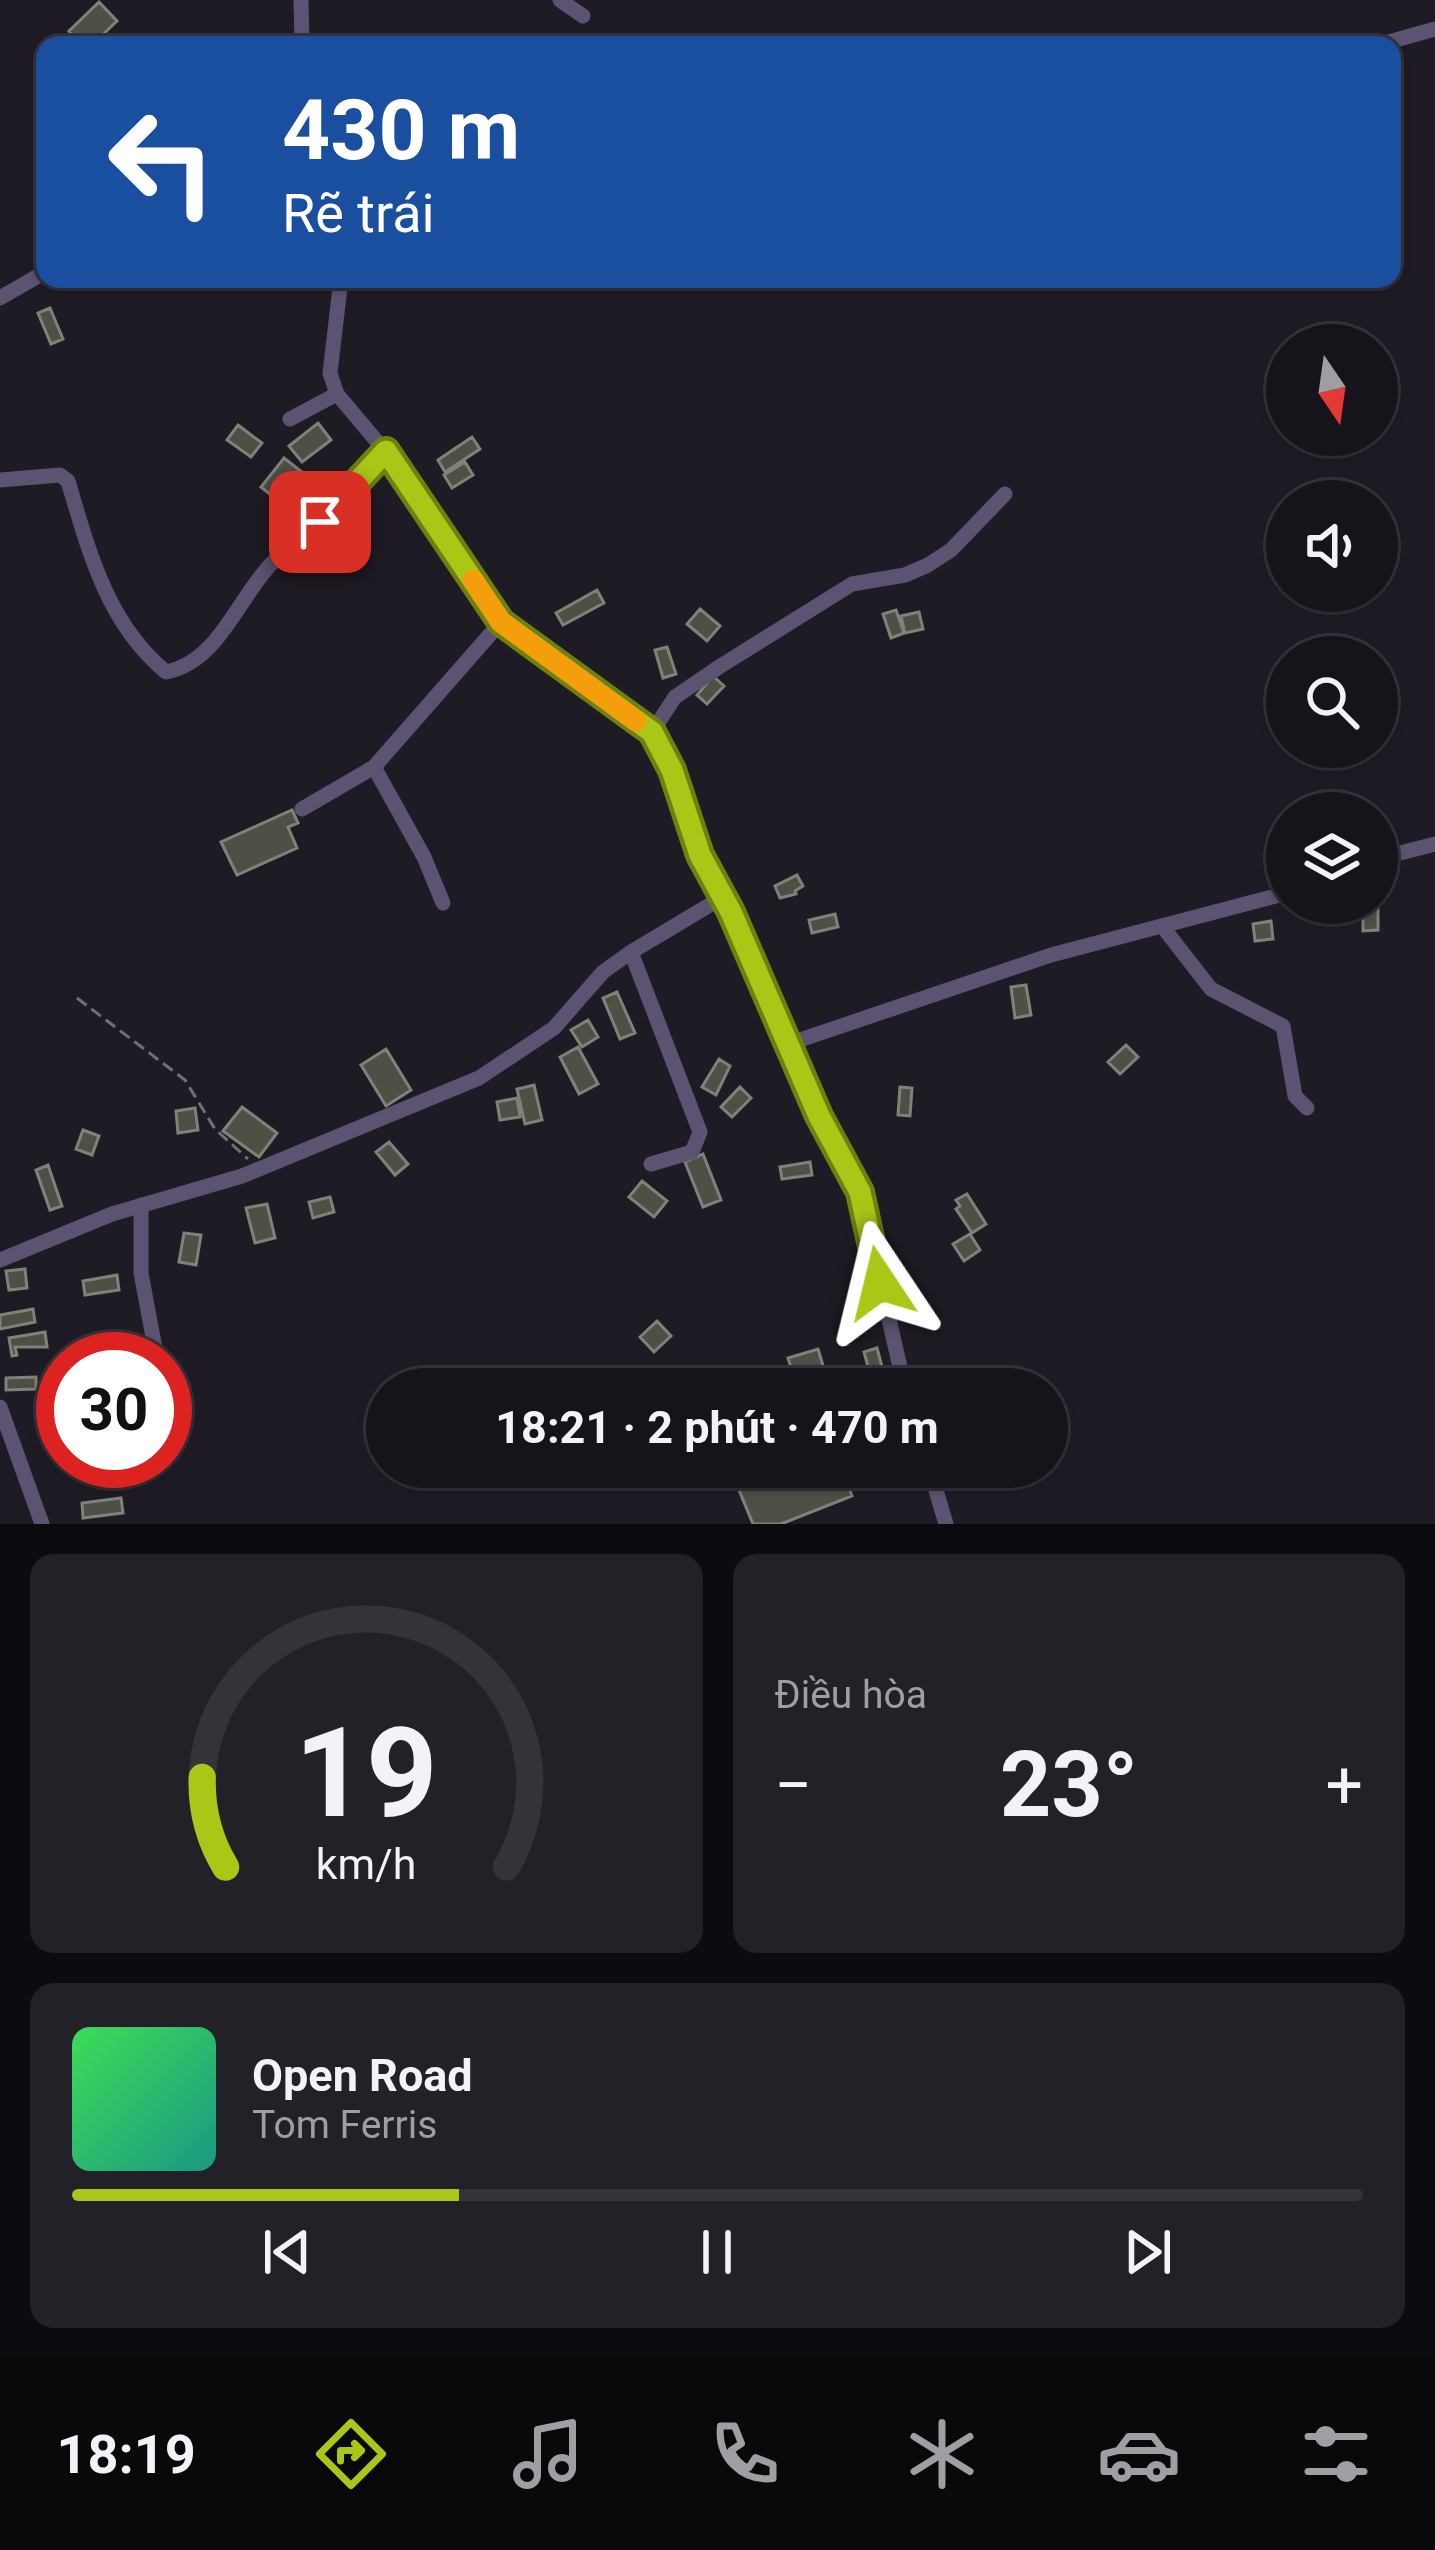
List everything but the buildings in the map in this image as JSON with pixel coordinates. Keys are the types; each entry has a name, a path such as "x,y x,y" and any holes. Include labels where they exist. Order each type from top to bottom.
{"street":[{"path":"301,0 302,36"},
{"path":"560,0 583,16"},
{"path":"1401,39 1435,29"},
{"path":"0,298 36,277"},
{"path":"339,288 329,374 337,394 386,451 501,622 652,732 672,770 700,855 791,1042 819,1116 860,1192 899,1368"},
{"path":"290,418 337,394"},
{"path":"0,480 60,475 68,481 94,565 125,633 166,673 183,669 232,622 249,590 272,563 320,522 386,451"},
{"path":"652,732 675,697 719,667 852,584 905,575 928,565 951,550 1005,494"},
{"path":"302,808 374,767 501,622"},
{"path":"374,767 424,856 442,903"},
{"path":"1398,854 1435,844"},
{"path":"0,1260 141,1205 259,1168 479,1078 554,1028 603,972 724,897"},
{"path":"791,1042 1051,955 1266,898"},
{"path":"1162,926 1211,989 1283,1026 1295,1096 1307,1108"},
{"path":"631,952 700,1132 692,1152 651,1164"},
{"path":"141,1205 142,1273 153,1332"},
{"path":"0,1407 42,1524"},
{"path":"935,1488 946,1524"}],"path":[{"path":"77,998 184,1080 215,1129 259,1168"}],"slow traffic":[{"path":"473,580 501,622 636,721"}],"route":[{"path":"320,522 386,451 501,622 652,732 672,770 700,855 791,1042 819,1116 860,1192 880,1283"}]}
